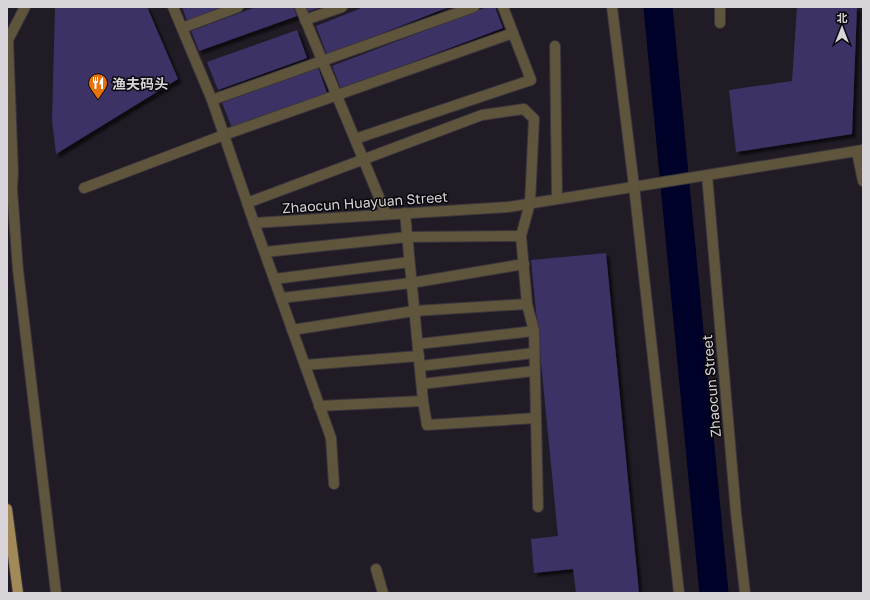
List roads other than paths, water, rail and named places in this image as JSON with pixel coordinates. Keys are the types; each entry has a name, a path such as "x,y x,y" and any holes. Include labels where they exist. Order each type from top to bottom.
{"main road":[{"path":"7,509 18,593"}],"street":[{"path":"25,7 8,40 13,173 12,189 18,270 56,593"},
{"path":"173,7 212,100 264,252 331,438 334,484"},
{"path":"182,28 238,7"},
{"path":"300,7 386,214"},
{"path":"305,20 342,7"},
{"path":"212,100 474,7"},
{"path":"355,139 531,80 503,7"},
{"path":"612,7 634,186 679,593"},
{"path":"720,7 720,23"},
{"path":"84,188 224,135 513,33"},
{"path":"555,46 557,198"},
{"path":"247,203 482,115 524,109 534,119 530,203 521,236 527,304 534,331 538,506"},
{"path":"860,151 863,181"},
{"name":"Zhaocun Huayuan Street","path":"254,223 508,207 650,183 704,176 860,151"},
{"name":"Zhaocun Street","path":"704,176 745,593"},
{"path":"405,213 423,401 427,425 536,418"},
{"path":"264,252 407,237 521,236"},
{"path":"274,279 409,262"},
{"path":"281,298 412,283 524,264"},
{"path":"292,330 414,311 527,304"},
{"path":"418,344 534,331"},
{"path":"420,366 534,353"},
{"path":"305,365 419,356"},
{"path":"422,384 534,371"},
{"path":"319,406 423,401"},
{"path":"376,569 383,593"}],"waterway":[{"path":"658,7 714,593"}],"place":[{"name":"渔夫码头","path":"98,100"}]}
